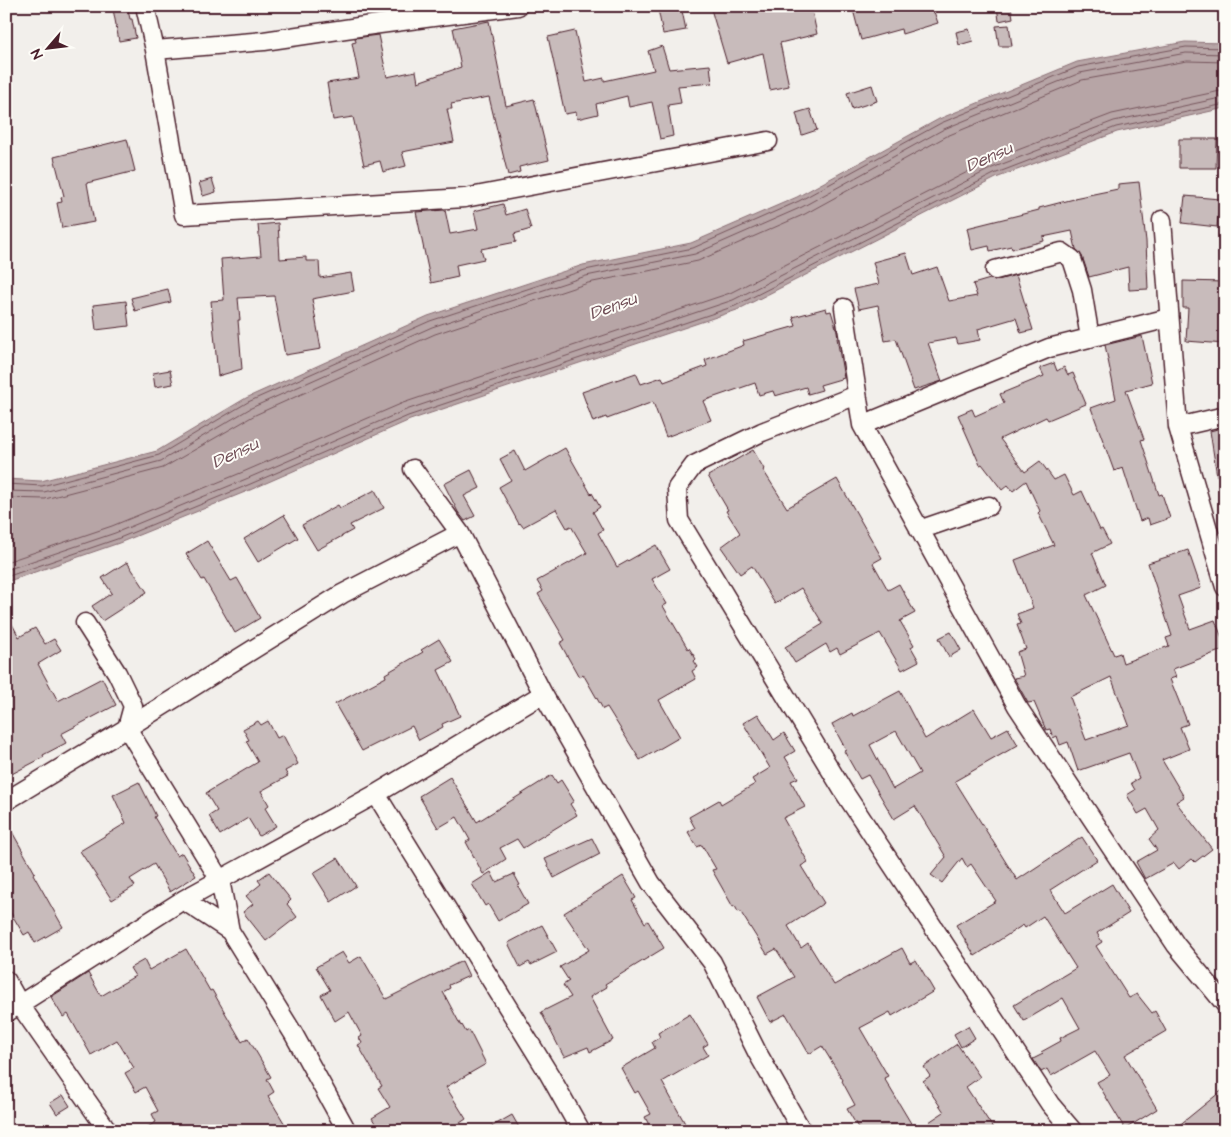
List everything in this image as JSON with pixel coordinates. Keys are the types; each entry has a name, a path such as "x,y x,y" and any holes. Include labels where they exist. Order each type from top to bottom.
{"street":[{"path":"145,6 155,50 184,215 465,198 768,141"},
{"path":"155,50 264,42 372,25 518,6"},
{"path":"1162,220 1178,427 1225,587"},
{"path":"995,270 1062,252 1072,259 1082,290 1090,338"},
{"path":"844,308 862,425 919,530 1017,706 1176,946 1225,1004"},
{"path":"862,425 1049,348 1169,318"},
{"path":"857,395 762,432 694,465 677,488 679,520 844,792 1050,1104 1072,1131"},
{"path":"1178,427 1225,416"},
{"path":"413,469 460,534 543,694 652,883 712,962 758,1052 802,1131"},
{"path":"919,530 989,506"},
{"path":"6,801 342,594 460,534"},
{"path":"85,623 117,673 133,706 127,728 220,880 230,931 292,1034 347,1131"},
{"path":"13,1009 183,900 376,794 543,694"},
{"path":"376,794 550,1074 581,1131"},
{"path":"183,900 230,931"},
{"path":"6,980 13,1009 108,1131"}],"water":[{"name":"Densu","path":"1185,42 1225,43 1225,108 1117,132 996,178 737,310 410,420 250,490 119,543 6,582 6,479 41,481 157,451 246,398 428,316 583,265 691,243 797,197 939,119 1077,62"}],"building":[{"path":"127,6 136,38 119,41 113,9"},
{"path":"681,6 686,30 663,34 658,9"},
{"path":"720,6 734,6 735,11 753,6 811,6 817,34 780,43 789,86 770,90 763,53 727,63 711,9"},
{"path":"852,6 932,6 938,23 902,34 901,29 861,40"},
{"path":"997,6 1011,6 1013,18 999,21"},
{"path":"489,21 506,106 534,99 549,160 519,167 520,172 508,175 489,97 451,104 452,109 447,109 454,142 402,152 406,166 383,172 380,161 364,165 353,117 333,120 327,83 359,78 352,43 356,42 355,38 378,35 387,77 416,71 418,82 461,67 453,28"},
{"path":"1009,25 1012,46 999,46 996,26"},
{"path":"969,29 973,41 959,45 956,32"},
{"path":"575,31 586,82 604,78 604,81 654,70 648,51 662,46 669,69 710,65 712,83 678,86 681,103 668,105 673,136 660,139 652,102 629,107 627,96 596,104 598,114 577,119 576,112 565,114 548,37"},
{"path":"872,85 877,101 852,109 847,93"},
{"path":"810,109 817,130 802,135 796,113"},
{"path":"127,139 135,171 87,183 94,222 62,228 57,203 62,202 61,197 64,196 54,157"},
{"path":"1179,139 1217,139 1216,168 1179,168"},
{"path":"212,179 216,192 203,196 199,183"},
{"path":"1139,182 1146,241 1148,289 1129,290 1128,267 1089,277 1082,256 1076,249 1072,231 1043,237 1044,241 1012,249 1011,246 990,251 989,246 972,250 967,228 1039,210 1039,208 1074,198 1118,189 1118,184"},
{"path":"1185,196 1220,199 1217,227 1182,223"},
{"path":"503,204 506,215 525,209 531,229 514,234 516,242 481,249 484,259 456,265 458,277 431,283 416,212 445,210 450,234 478,229 474,211"},
{"path":"278,223 280,259 306,257 306,261 319,261 320,278 351,273 354,291 312,299 321,349 285,355 274,296 238,298 242,369 218,376 211,301 224,300 221,259 261,256 258,225"},
{"path":"906,253 913,275 937,267 949,301 977,296 973,284 1016,275 1033,330 1021,333 1016,318 978,329 980,340 958,344 956,338 928,343 942,381 914,390 896,339 885,341 878,305 859,309 854,289 879,284 873,262"},
{"path":"1183,281 1225,282 1225,344 1186,341 1188,308 1183,308"},
{"path":"168,289 171,302 135,311 131,298"},
{"path":"126,301 129,326 96,330 93,305"},
{"path":"826,308 827,312 831,311 837,331 844,378 820,385 822,390 808,394 806,387 775,396 773,391 759,395 755,383 703,401 711,420 666,437 653,402 607,419 606,417 593,422 582,392 636,373 641,384 662,377 664,382 707,366 705,360 744,345 743,341 796,326 793,317"},
{"path":"1142,336 1152,383 1126,390 1144,439 1141,440 1159,495 1162,494 1170,518 1150,525 1148,518 1140,521 1123,468 1114,471 1091,408 1116,399 1105,345"},
{"path":"1054,363 1057,371 1064,367 1068,375 1073,373 1086,404 1048,420 1046,417 1000,439 1025,472 1040,461 1054,480 1064,475 1074,495 1082,491 1100,530 1102,529 1110,544 1092,553 1106,585 1086,595 1114,655 1120,653 1123,663 1169,646 1166,638 1172,636 1148,563 1188,550 1201,588 1178,596 1190,629 1215,620 1225,645 1225,649 1173,669 1176,677 1170,679 1188,724 1180,727 1189,749 1162,760 1184,797 1176,802 1212,849 1195,862 1192,859 1179,869 1174,863 1145,879 1136,862 1157,850 1149,839 1159,830 1147,809 1138,814 1127,795 1135,790 1131,783 1139,778 1129,753 1078,771 1068,742 1060,745 1057,736 1053,738 1050,729 1046,730 1034,702 1028,703 1014,678 1024,676 1017,652 1026,649 1017,625 1021,624 1017,614 1033,608 1015,560 1054,545 1038,513 1040,511 1026,481 1013,491 1008,485 1002,490 982,464 980,465 958,415 972,409 975,416 1004,403 1000,394 1044,376 1040,368","holes":["1111,677 1129,725 1086,740 1070,697"]},
{"path":"170,370 173,384 155,387 153,373"},
{"path":"1225,427 1225,476 1217,476 1210,431"},
{"path":"565,448 600,507 593,512 603,530 598,533 617,567 656,545 670,569 652,579 667,604 663,606 688,649 696,659 694,661 698,667 692,671 696,679 659,700 680,737 640,760 607,707 603,709 583,674 579,677 560,643 565,640 538,594 543,591 537,581 587,553 571,526 567,528 556,509 523,527 519,524 499,487 511,480 500,459 515,451 525,471"},
{"path":"753,450 787,508 837,479 882,558 873,563 888,590 899,584 915,613 900,621 914,645 911,647 919,661 902,670 880,633 840,654 837,648 830,652 826,644 795,663 785,647 823,624 801,588 775,604 752,566 740,574 721,547 740,533 708,476"},
{"path":"471,470 480,488 464,496 475,516 465,521 458,512 444,484"},
{"path":"375,490 384,508 350,525 353,530 317,550 302,525 338,505 340,508"},
{"path":"284,515 298,538 258,562 244,539"},
{"path":"207,541 231,581 237,578 260,618 235,633 204,579 202,580 186,554"},
{"path":"127,562 147,592 102,621 92,606 112,593 102,578"},
{"path":"6,613 19,637 35,628 45,644 54,639 61,650 38,664 58,701 102,678 116,705 61,734 66,743 6,777"},
{"path":"951,632 961,650 949,657 939,638"},
{"path":"439,639 453,662 438,670 460,716 442,724 443,727 419,740 412,726 362,751 335,704 386,677 385,674 423,652 421,650"},
{"path":"900,691 925,739 974,709 991,737 1008,728 1018,745 955,781 1017,880 1082,837 1097,860 1050,890 1065,913 1112,884 1129,913 1097,933 1102,942 1096,946 1129,998 1137,994 1152,1013 1155,1011 1166,1031 1125,1055 1157,1109 1125,1129 1097,1082 1110,1075 1095,1051 1051,1076 1047,1069 1041,1072 1033,1059 1043,1054 1041,1052 1061,1041 1060,1038 1080,1028 1063,998 1024,1021 1014,1005 1076,968 1043,916 1025,928 1023,925 975,956 956,925 996,901 971,864 967,867 962,858 942,883 931,875 946,857 915,806 894,819 868,775 860,779 844,751 846,750 832,724 852,713 853,716","holes":["896,731 920,773 893,789 870,745"]},
{"path":"758,714 774,740 784,733 795,751 785,757 798,778 791,781 805,807 783,818 808,862 801,866 824,903 788,926 801,948 808,943 834,985 902,948 910,963 916,960 934,991 892,1016 890,1012 860,1028 888,1076 884,1078 912,1125 902,1131 860,1131 847,1109 855,1105 843,1080 822,1046 809,1054 786,1014 770,1022 757,997 794,977 776,949 767,954 740,911 738,912 735,906 733,907 712,870 716,869 702,845 697,847 688,832 695,828 689,817 719,800 721,804 755,784 752,779 770,768 743,723"},
{"path":"258,721 261,725 268,721 277,738 283,735 298,764 285,771 288,776 261,791 269,805 265,808 276,826 259,836 248,818 220,835 209,816 217,811 206,793 258,762 246,741 249,740 243,729"},
{"path":"552,775 557,783 561,780 574,801 570,804 577,815 523,848 517,839 500,848 506,859 483,874 466,842 470,840 457,817 438,828 419,796 450,777 477,822"},
{"path":"139,782 156,816 154,817 177,856 182,853 196,876 170,892 154,864 130,879 135,886 112,900 80,851 126,823 113,795"},
{"path":"6,821 63,927 35,943 29,932 24,935 6,905"},
{"path":"592,838 600,854 554,878 545,859"},
{"path":"338,858 356,886 331,902 313,873"},
{"path":"269,872 291,900 287,904 297,917 266,941 243,912 253,904 246,896 261,884 258,880"},
{"path":"491,872 496,882 514,874 528,904 498,921 488,904 485,906 472,884"},
{"path":"623,876 636,898 632,900 645,923 648,921 664,948 605,984 607,987 590,997 613,1040 590,1052 588,1047 564,1057 541,1012 571,997 563,985 569,981 560,967 589,950 564,913"},
{"path":"542,925 557,952 531,965 529,962 520,967 508,943"},
{"path":"186,949 242,1042 248,1038 271,1077 267,1079 274,1092 268,1096 289,1131 141,1131 156,1122 152,1114 158,1111 145,1087 136,1092 125,1073 134,1068 117,1040 91,1055 68,1014 63,1017 51,997 88,973 101,996 135,976 130,968 144,960 149,970"},
{"path":"342,952 349,963 361,956 386,999 462,961 469,976 449,985 450,988 443,992 461,1026 466,1032 469,1030 486,1064 446,1087 466,1119 457,1125 460,1131 380,1131 372,1118 390,1107 378,1088 382,1086 358,1045 362,1043 359,1038 362,1036 349,1012 335,1021 321,995 330,990 316,967"},
{"path":"690,1014 708,1044 703,1047 708,1055 662,1082 687,1127 680,1131 652,1131 645,1117 651,1114 638,1091 635,1093 621,1068 655,1048 652,1042 660,1037 658,1033"},
{"path":"968,1026 975,1038 961,1047 954,1034"},
{"path":"957,1044 980,1077 966,1087 995,1131 936,1131 929,1122 944,1112 923,1081 930,1076 924,1067"},
{"path":"1225,1088 1225,1131 1172,1131"},
{"path":"63,1095 70,1106 57,1114 50,1103"},
{"path":"512,1115 521,1131 484,1131"}]}
